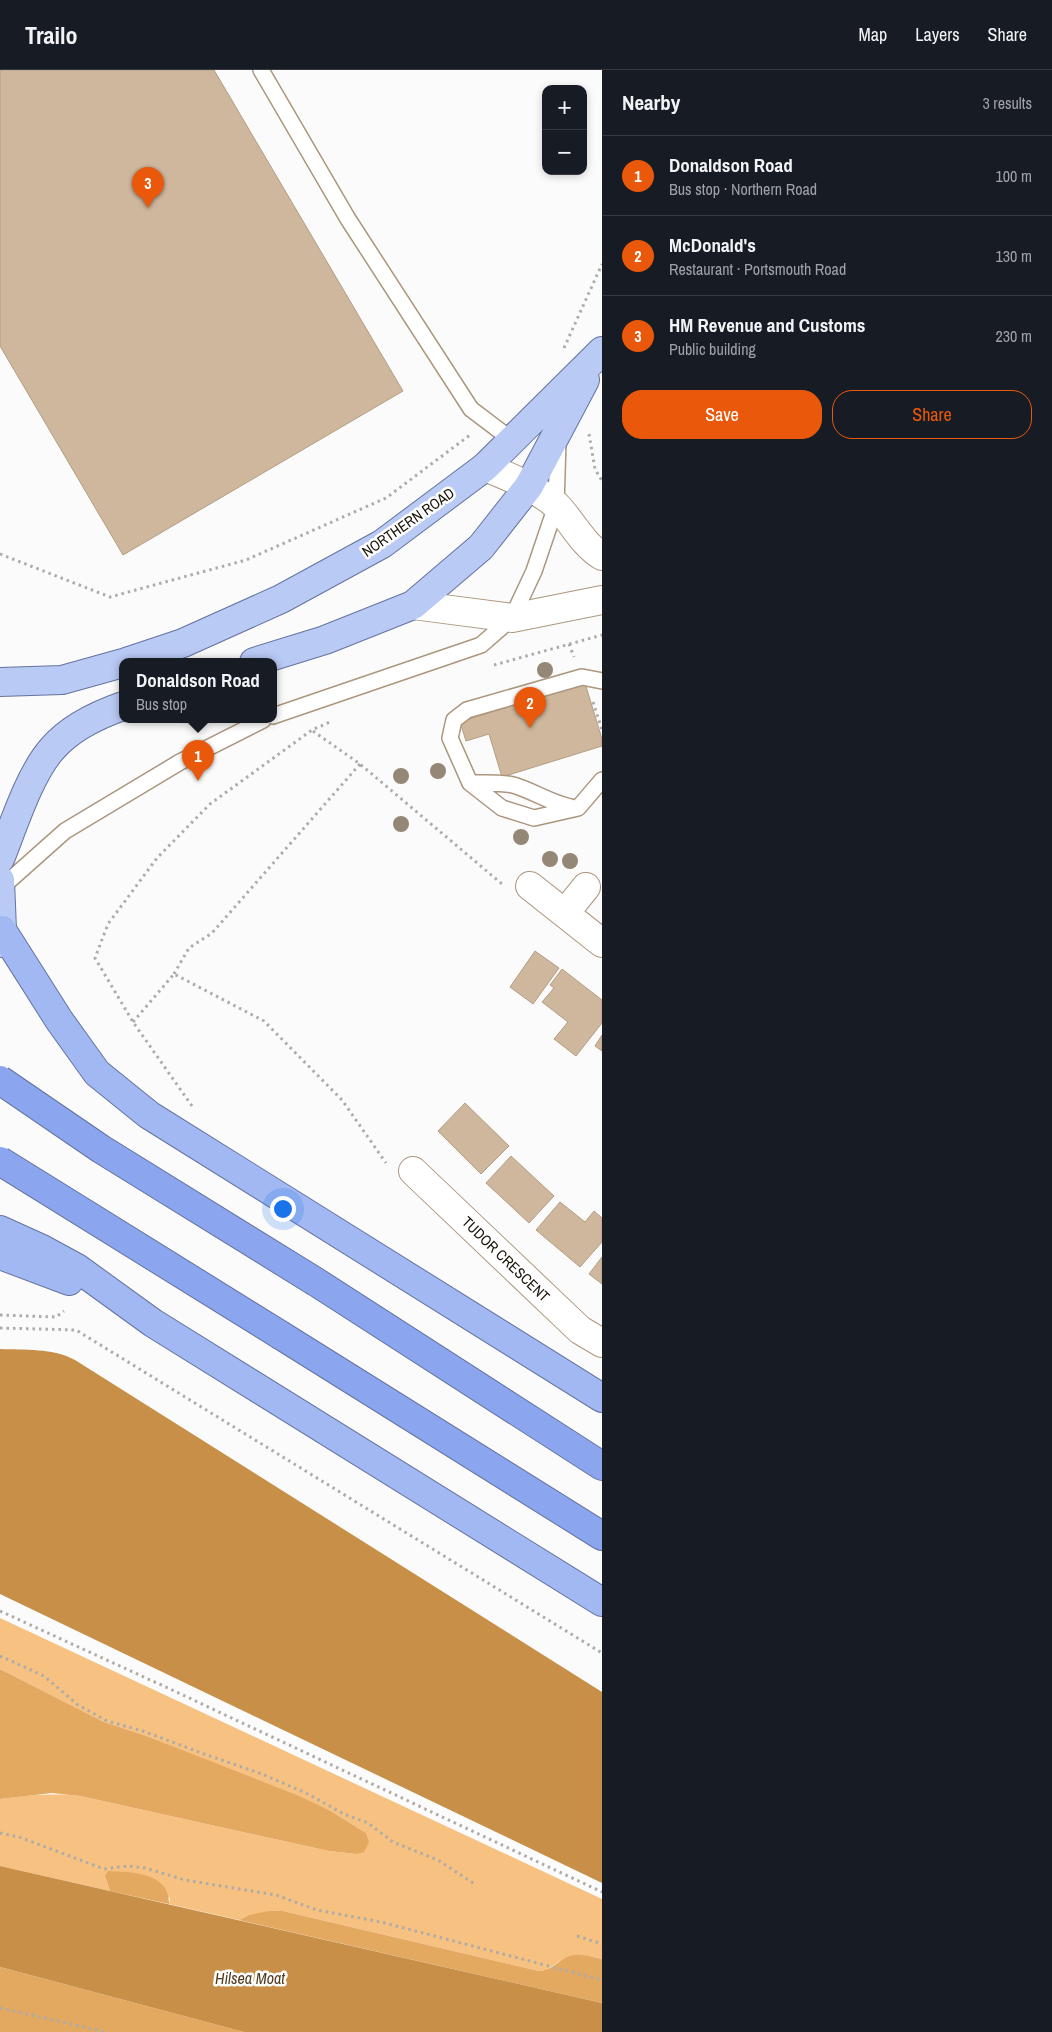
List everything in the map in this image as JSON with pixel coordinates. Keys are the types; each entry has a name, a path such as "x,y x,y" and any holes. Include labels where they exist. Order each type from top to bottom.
{"highway":[{"path":"1,936 97,1073 149,1115 602,1398"},
{"path":"0,1080 101,1149 316,1282 602,1466"},
{"path":"0,1161 602,1536"},
{"path":"0,1230 42,1249 77,1268 153,1323 602,1602"},
{"path":"0,1255 72,1282 153,1323"}],"main road":[{"name":"NORTHERN ROAD","path":"267,658 325,640 413,605 481,547 529,486 558,428 601,352"},
{"name":"NORTHERN ROAD","path":"139,658 183,643 281,599 382,544 485,467 601,352"},
{"name":"NORTHERN ROAD","path":"0,682 62,680 119,664"},
{"path":"0,859 34,777 51,749 76,728 119,708"},
{"path":"0,884 1,936"}],"street":[{"path":"485,467 529,486 556,506 581,537 602,556"},
{"path":"413,605 512,618 602,600"},
{"path":"530,886 602,943"},
{"path":"565,914 586,887"},
{"name":"TUDOR CRESCENT","path":"414,1171 580,1330 602,1343"}],"lane":[{"path":"261,70 315,164 390,286 471,409 487,423 512,440"},
{"path":"277,715 481,645 512,618 534,572 556,506 558,428"},
{"path":"602,681 582,677 467,710 454,720 450,738 470,783 502,808 534,818 578,808 602,780"},
{"path":"0,884 65,831 180,762 257,723"},
{"path":"470,783 510,784 537,793 554,804 578,808"}],"path":[{"path":"563,349 602,264"},
{"path":"0,554 110,597 246,560 386,498 487,423"},
{"path":"587,426 594,469 602,480"},
{"path":"486,667 602,635"},
{"path":"192,1106 133,1022 95,958 108,924 157,858 210,804 312,730 340,718"},
{"path":"312,730 360,764 521,899 530,886"},
{"path":"133,1022 174,974 188,948 212,933 360,764"},
{"path":"174,974 264,1020 342,1100 400,1182 414,1171"},
{"path":"0,1316 56,1317 64,1311"},
{"path":"0,1328 76,1330 602,1653"},
{"path":"0,1611 602,1892"},
{"path":"0,1656 44,1676 78,1705 107,1721 143,1731 262,1774 306,1793 344,1814 368,1823 393,1842 438,1860 476,1885"},
{"path":"0,1833 19,1837 104,1869 128,1866 145,1868 185,1880 276,1895 317,1910 382,1922 602,1980"},
{"path":"576,1936 602,1944"},
{"path":"0,2008 106,2032"}],"shaded area":[{"path":"0,1618 602,1899 602,1959 572,1956 539,1971 283,1911 249,1915 239,1920 169,1904 170,1898 105,1876 110,1891 0,1866 0,1799 30,1796 80,1796 329,1851 356,1854 366,1833 331,1811 144,1735 104,1722 0,1669"},
{"path":"0,1669 104,1722 144,1735 299,1796 331,1811 366,1833 369,1842 364,1852 356,1854 329,1851 80,1796 52,1793 0,1799"},
{"path":"108,1871 138,1873 156,1880 163,1885 168,1893 169,1904 110,1891 105,1876"},
{"path":"269,1911 283,1911 539,1971 549,1968 572,1955 602,1959 602,2003 239,1920 249,1915"},
{"path":"0,1967 244,2032 0,2032"}],"water":[{"path":"0,1349 57,1353 75,1360 602,1692 602,1883 0,1594"},
{"name":"Hilsea Moat","path":"0,1866 602,2003 602,2032 244,2032 0,1967"}],"building":[{"path":"0,70 214,70 403,391 123,555 0,346"},
{"path":"585,683 602,739 602,746 502,777 489,734 466,741 460,722"},
{"path":"535,951 559,968 533,1004 510,987"},
{"path":"562,969 602,1000 602,1023 576,1056 554,1039 568,1022 542,1002 554,988 550,985"},
{"path":"602,1035 602,1051 595,1046"},
{"path":"465,1103 509,1146 481,1174 438,1131"},
{"path":"511,1156 554,1196 529,1223 486,1183"},
{"path":"560,1202 585,1222 594,1211 602,1218 602,1242 580,1267 536,1230"},
{"path":"602,1257 602,1284 589,1274"}],"place":[{"name":"HM Revenue and Customs","path":"148,208"},
{"name":"McDonald's","path":"530,728"},
{"name":"Donaldson Road","path":"198,781"}]}
